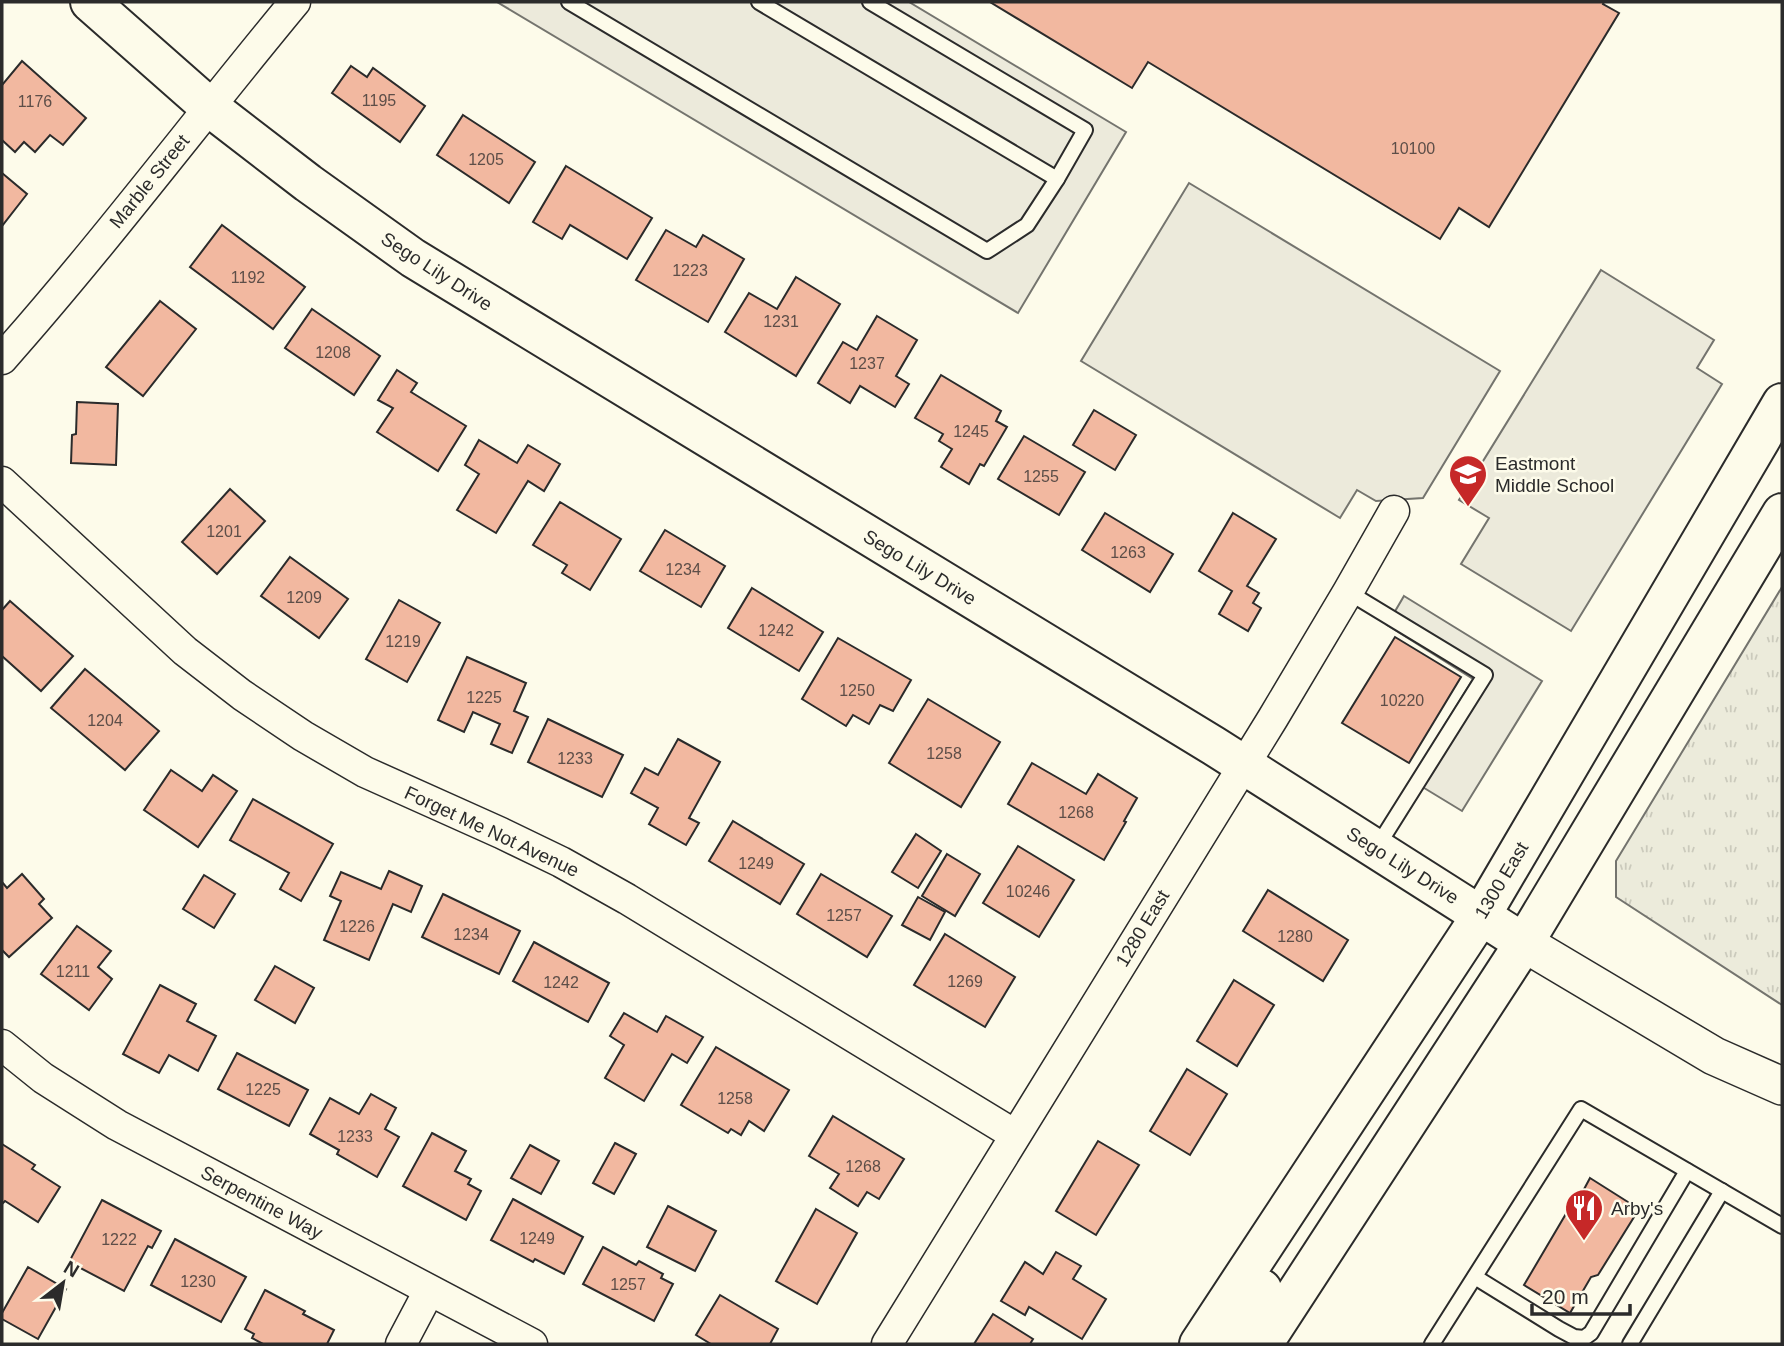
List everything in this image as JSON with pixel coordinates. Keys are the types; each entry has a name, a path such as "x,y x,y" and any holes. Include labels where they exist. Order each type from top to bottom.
{"main road":[{"name":"Sego Lily Drive","path":"90,2 208,106 308,183 413,258 1243,764 1524,943"},
{"name":"1300 East","path":"1199,1344 1482,914 1782,403"},
{"path":"1263,1344 1524,943 1782,513"},
{"path":"1232,1344 1251,1315 1265,1280 1270,1235"}],"street":[{"name":"Marble Street","path":"2,359 52,303 208,106 295,2"},
{"name":"Forget Me Not Avenue","path":"2,482 185,650 242,695 303,736 365,772 537,850 627,899 1015,1135"},
{"name":"1280 East","path":"887,1344 1349,592 1394,511"},
{"name":"Sego Lily Drive","path":"1524,943 1714,1055 1782,1086"},
{"name":"Serpentine Way","path":"2,1045 43,1077 117,1125 532,1344"},
{"path":"401,1344 429,1290"}],"lane":[{"path":"569,2 987,251 1027,225 1085,130 870,2"},
{"path":"759,2 1057,179"},
{"path":"1349,592 1485,675 1377,849"},
{"path":"1432,1344 1581,1110 1782,1226"},
{"path":"1475,1277 1559,1329 1574,1337 1584,1338 1591,1333 1687,1171"},
{"path":"1630,1344 1722,1191"}],"green space":[{"path":"1782,587 1782,1005 1616,897 1616,861"}],"shaded area":[{"path":"497,2 909,2 1126,132 1018,313"},
{"path":"1189,183 1500,371 1423,498 1376,501 1357,490 1340,518 1081,361"},
{"path":"1601,270 1714,340 1697,368 1722,384 1571,631 1461,564 1489,518 1459,500"},
{"path":"1404,596 1542,681 1462,811 1411,780 1473,679 1387,625"}],"building":[{"path":"990,2 1604,2 1603,4 1619,13 1489,227 1459,208 1440,239 1148,62 1132,88"},
{"path":"22,61 86,118 63,145 50,135 35,152 24,142 15,152 2,140 2,85"},
{"path":"351,66 367,77 373,68 425,106 400,142 332,93"},
{"path":"463,115 535,162 509,203 437,155"},
{"path":"566,166 652,218 627,259 570,225 562,239 533,222"},
{"path":"2,173 27,194 2,226"},
{"path":"222,225 305,287 273,329 190,267"},
{"path":"666,230 696,247 703,235 744,259 708,322 636,280"},
{"path":"796,277 840,304 796,376 725,332 749,293 777,309"},
{"path":"160,301 196,329 143,396 106,367"},
{"path":"312,309 380,356 354,395 285,348"},
{"path":"877,316 917,340 896,376 909,384 895,407 860,386 850,403 818,383 843,342 857,350"},
{"path":"397,370 417,383 411,392 466,426 438,471 377,432 393,408 378,400"},
{"path":"941,375 1001,411 996,421 1007,427 984,466 980,464 969,484 941,467 952,449 939,441 943,434 915,418"},
{"path":"77,402 118,404 116,465 71,463 72,435 76,434"},
{"path":"1094,410 1136,435 1115,470 1073,445"},
{"path":"1024,436 1085,472 1059,515 998,479"},
{"path":"479,440 517,463 528,445 560,464 544,491 528,481 496,533 457,510 479,474 465,465"},
{"path":"230,489 265,521 217,574 182,542"},
{"path":"560,502 621,539 590,590 562,573 567,565 533,545"},
{"path":"1105,513 1173,554 1150,592 1082,550"},
{"path":"1233,513 1276,539 1247,586 1259,593 1253,603 1261,608 1248,631 1219,614 1232,591 1199,571"},
{"path":"665,530 725,566 701,607 640,571"},
{"path":"290,557 348,599 319,638 261,596"},
{"path":"752,588 823,632 799,671 728,628"},
{"path":"399,600 440,623 407,682 366,659"},
{"path":"10,601 73,656 41,691 2,656 2,610"},
{"path":"1395,637 1461,677 1409,763 1342,723"},
{"path":"838,638 911,680 893,711 880,705 869,724 853,715 846,726 802,699"},
{"path":"467,657 526,683 514,711 528,717 512,753 491,744 500,724 473,712 464,732 438,720"},
{"path":"85,669 159,731 125,770 51,708"},
{"path":"928,699 1000,742 961,807 889,763"},
{"path":"548,719 623,755 602,797 528,762"},
{"path":"678,739 720,762 689,818 699,823 686,845 649,824 658,808 631,793 645,768 658,775"},
{"path":"1032,763 1086,794 1098,774 1137,798 1104,860 1008,804"},
{"path":"171,770 202,791 213,775 237,791 198,847 144,810"},
{"path":"253,799 333,844 301,901 280,889 289,873 230,840"},
{"path":"733,821 804,864 780,904 709,861"},
{"path":"916,834 941,851 918,888 892,872"},
{"path":"1018,846 1074,880 1039,937 983,903"},
{"path":"947,854 980,874 955,916 922,896"},
{"path":"389,871 422,886 411,912 393,904 369,960 324,940 341,901 330,896 341,872 381,889"},
{"path":"22,874 44,899 39,904 52,918 9,957 2,950 2,882 7,888"},
{"path":"821,874 892,916 867,957 797,914"},
{"path":"204,875 235,894 214,928 183,909"},
{"path":"1268,890 1348,940 1323,981 1243,931"},
{"path":"443,894 520,931 499,974 422,937"},
{"path":"918,897 945,912 930,940 902,925"},
{"path":"77,926 111,951 98,967 112,979 89,1010 41,974"},
{"path":"945,934 1015,977 985,1027 914,985"},
{"path":"534,942 609,983 588,1022 513,981"},
{"path":"275,966 314,988 295,1023 255,1000"},
{"path":"1234,980 1274,1005 1237,1066 1197,1041"},
{"path":"160,985 196,1004 187,1021 216,1036 198,1071 169,1055 159,1073 123,1054"},
{"path":"624,1013 657,1032 666,1016 703,1037 687,1063 672,1054 644,1101 605,1078 624,1045 610,1036"},
{"path":"716,1047 789,1090 764,1131 749,1121 741,1135 731,1129 728,1133 681,1105"},
{"path":"237,1053 308,1090 289,1126 218,1089"},
{"path":"1187,1069 1227,1094 1190,1155 1150,1131"},
{"path":"371,1094 396,1108 385,1129 399,1137 377,1177 337,1154 339,1150 310,1134 330,1098 359,1114"},
{"path":"833,1116 904,1159 879,1199 867,1192 858,1206 830,1188 839,1174 809,1156"},
{"path":"432,1133 466,1151 455,1171 471,1179 468,1184 481,1191 466,1220 403,1186"},
{"path":"1098,1141 1139,1165 1096,1235 1056,1211"},
{"path":"615,1143 636,1154 614,1194 593,1183"},
{"path":"2,1144 35,1165 32,1169 60,1187 38,1222 5,1201 2,1204"},
{"path":"530,1145 559,1161 541,1194 511,1178"},
{"name":"Arby's","path":"1590,1178 1639,1209 1598,1275 1591,1277 1570,1313 1524,1285 1570,1207 1574,1208"},
{"path":"513,1199 583,1237 564,1274 535,1259 533,1262 491,1240"},
{"path":"102,1200 161,1231 152,1248 148,1246 124,1291 69,1262"},
{"path":"668,1206 716,1231 695,1271 647,1247"},
{"path":"816,1209 857,1233 817,1304 776,1281"},
{"path":"175,1239 246,1277 221,1322 151,1285"},
{"path":"603,1247 636,1265 639,1261 663,1274 661,1278 673,1284 654,1321 583,1284"},
{"path":"1056,1252 1081,1266 1073,1279 1106,1299 1082,1339 1029,1307 1025,1315 1001,1301 1025,1262 1043,1274"},
{"path":"28,1267 66,1289 38,1339 2,1319 2,1313"},
{"path":"265,1290 334,1330 327,1344 263,1344 252,1338 254,1334 245,1329"},
{"path":"720,1295 778,1329 770,1344 711,1344 696,1335"},
{"path":"993,1314 1033,1339 1030,1344 974,1344"}],"place":[{"name":"Eastmont Middle School","path":"1468,508"},
{"name":"Arby's","path":"1584,1242"}]}
